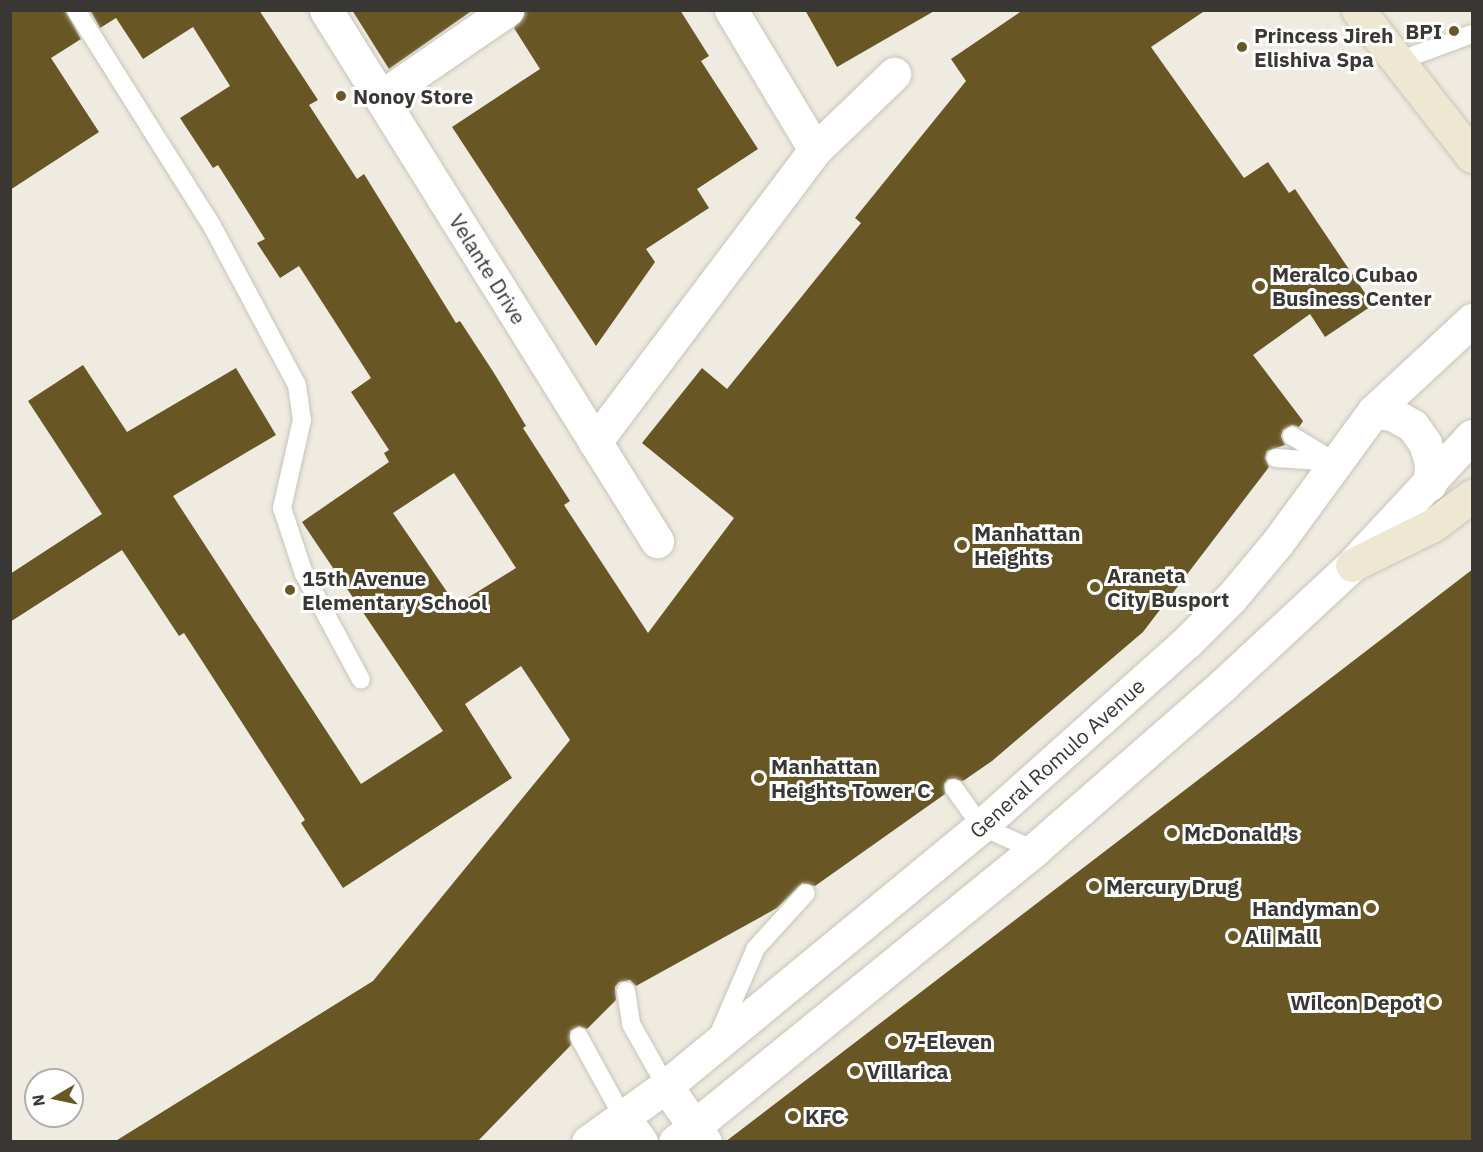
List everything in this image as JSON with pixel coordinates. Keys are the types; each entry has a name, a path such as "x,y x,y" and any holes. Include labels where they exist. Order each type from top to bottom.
{"main road":[{"path":"1358,10 1396,62 1473,156"},
{"path":"1352,565 1433,525 1473,496"}],"street":[{"name":"Velante Drive","path":"326,10 657,541"},
{"path":"381,96 507,10"},
{"path":"731,10 815,150"},
{"path":"595,442 815,150 894,74"},
{"name":"General Romulo Avenue","path":"588,1142 632,1129 666,1086 715,1043 981,826 1231,598 1374,411 1473,320"},
{"path":"1374,411 1394,415 1413,426 1425,443 1431,463 1430,484"},
{"path":"666,1086 692,1136 744,1082 1034,850 1352,565 1473,436"}],"lane":[{"path":"76,10 212,226 297,385 302,420 282,508 304,574 361,680"},
{"path":"1396,62 1473,34"},
{"path":"1292,436 1336,462"},
{"path":"1276,458 1336,462"},
{"path":"954,788 981,826 1034,850"},
{"path":"715,1043 756,948 806,893"},
{"path":"626,991 631,1024 666,1086"},
{"path":"579,1037 632,1129"}],"building":[{"path":"10,10 65,10 81,39 51,58 99,132 10,190"},
{"path":"90,10 259,10 318,100 309,105 357,179 364,174 456,323 460,321 494,373 526,426 523,428 570,501 564,505 648,633 734,518 642,443 702,368 727,389 861,223 855,218 966,81 951,59 1023,10 1206,10 1151,47 1244,178 1268,162 1289,193 1295,189 1373,305 1325,337 1310,314 1253,355 1303,421 1299,427 1292,425 1283,430 1281,436 1285,445 1267,451 1265,458 1269,467 1143,632 992,761 963,781 948,779 944,784 945,794 815,886 802,883 777,908 636,986 630,980 619,982 615,987 616,1000 587,1029 579,1026 570,1031 571,1045 477,1142 114,1142 373,981 570,740 521,666 465,704 512,778 343,888 301,823 305,820 184,633 179,636 122,550 10,622 10,574 102,514 28,401 83,365 127,432 236,368 276,435 173,496 361,784 443,731 302,522 389,462 384,453 389,450 351,392 371,378 299,266 280,278 257,243 265,239 218,165 213,168 180,118 230,86 193,27 143,59 116,18 100,28","holes":["454,473 516,568 456,605 393,513"]},
{"path":"352,10 473,10 389,69"},
{"path":"525,10 680,10 709,56 701,61 758,149 697,189 709,208 646,249 655,262 596,346 452,127 540,69 514,28"},
{"path":"805,10 936,10 837,67"},
{"name":"Ali Mall","path":"1473,569 1473,1142 725,1142 1262,731"}],"place":[{"name":"BPI","path":"1454,31"},
{"name":"Princess Jireh Elishiva Spa","path":"1242,47"},
{"name":"Nonoy Store","path":"341,96"},
{"name":"Meralco Cubao Business Center","path":"1260,286"},
{"name":"Manhattan Heights","path":"962,545"},
{"name":"Araneta City Busport","path":"1095,587"},
{"name":"15th Avenue Elementary School","path":"290,590"},
{"name":"Manhattan Heights Tower C","path":"759,778"},
{"name":"McDonald's","path":"1172,833"},
{"name":"Mercury Drug","path":"1094,886"},
{"name":"Handyman","path":"1371,908"},
{"name":"Ali Mall","path":"1233,936"},
{"name":"Wilcon Depot","path":"1434,1002"},
{"name":"7-Eleven","path":"893,1041"},
{"name":"Villarica","path":"855,1071"},
{"name":"KFC","path":"793,1116"}]}
